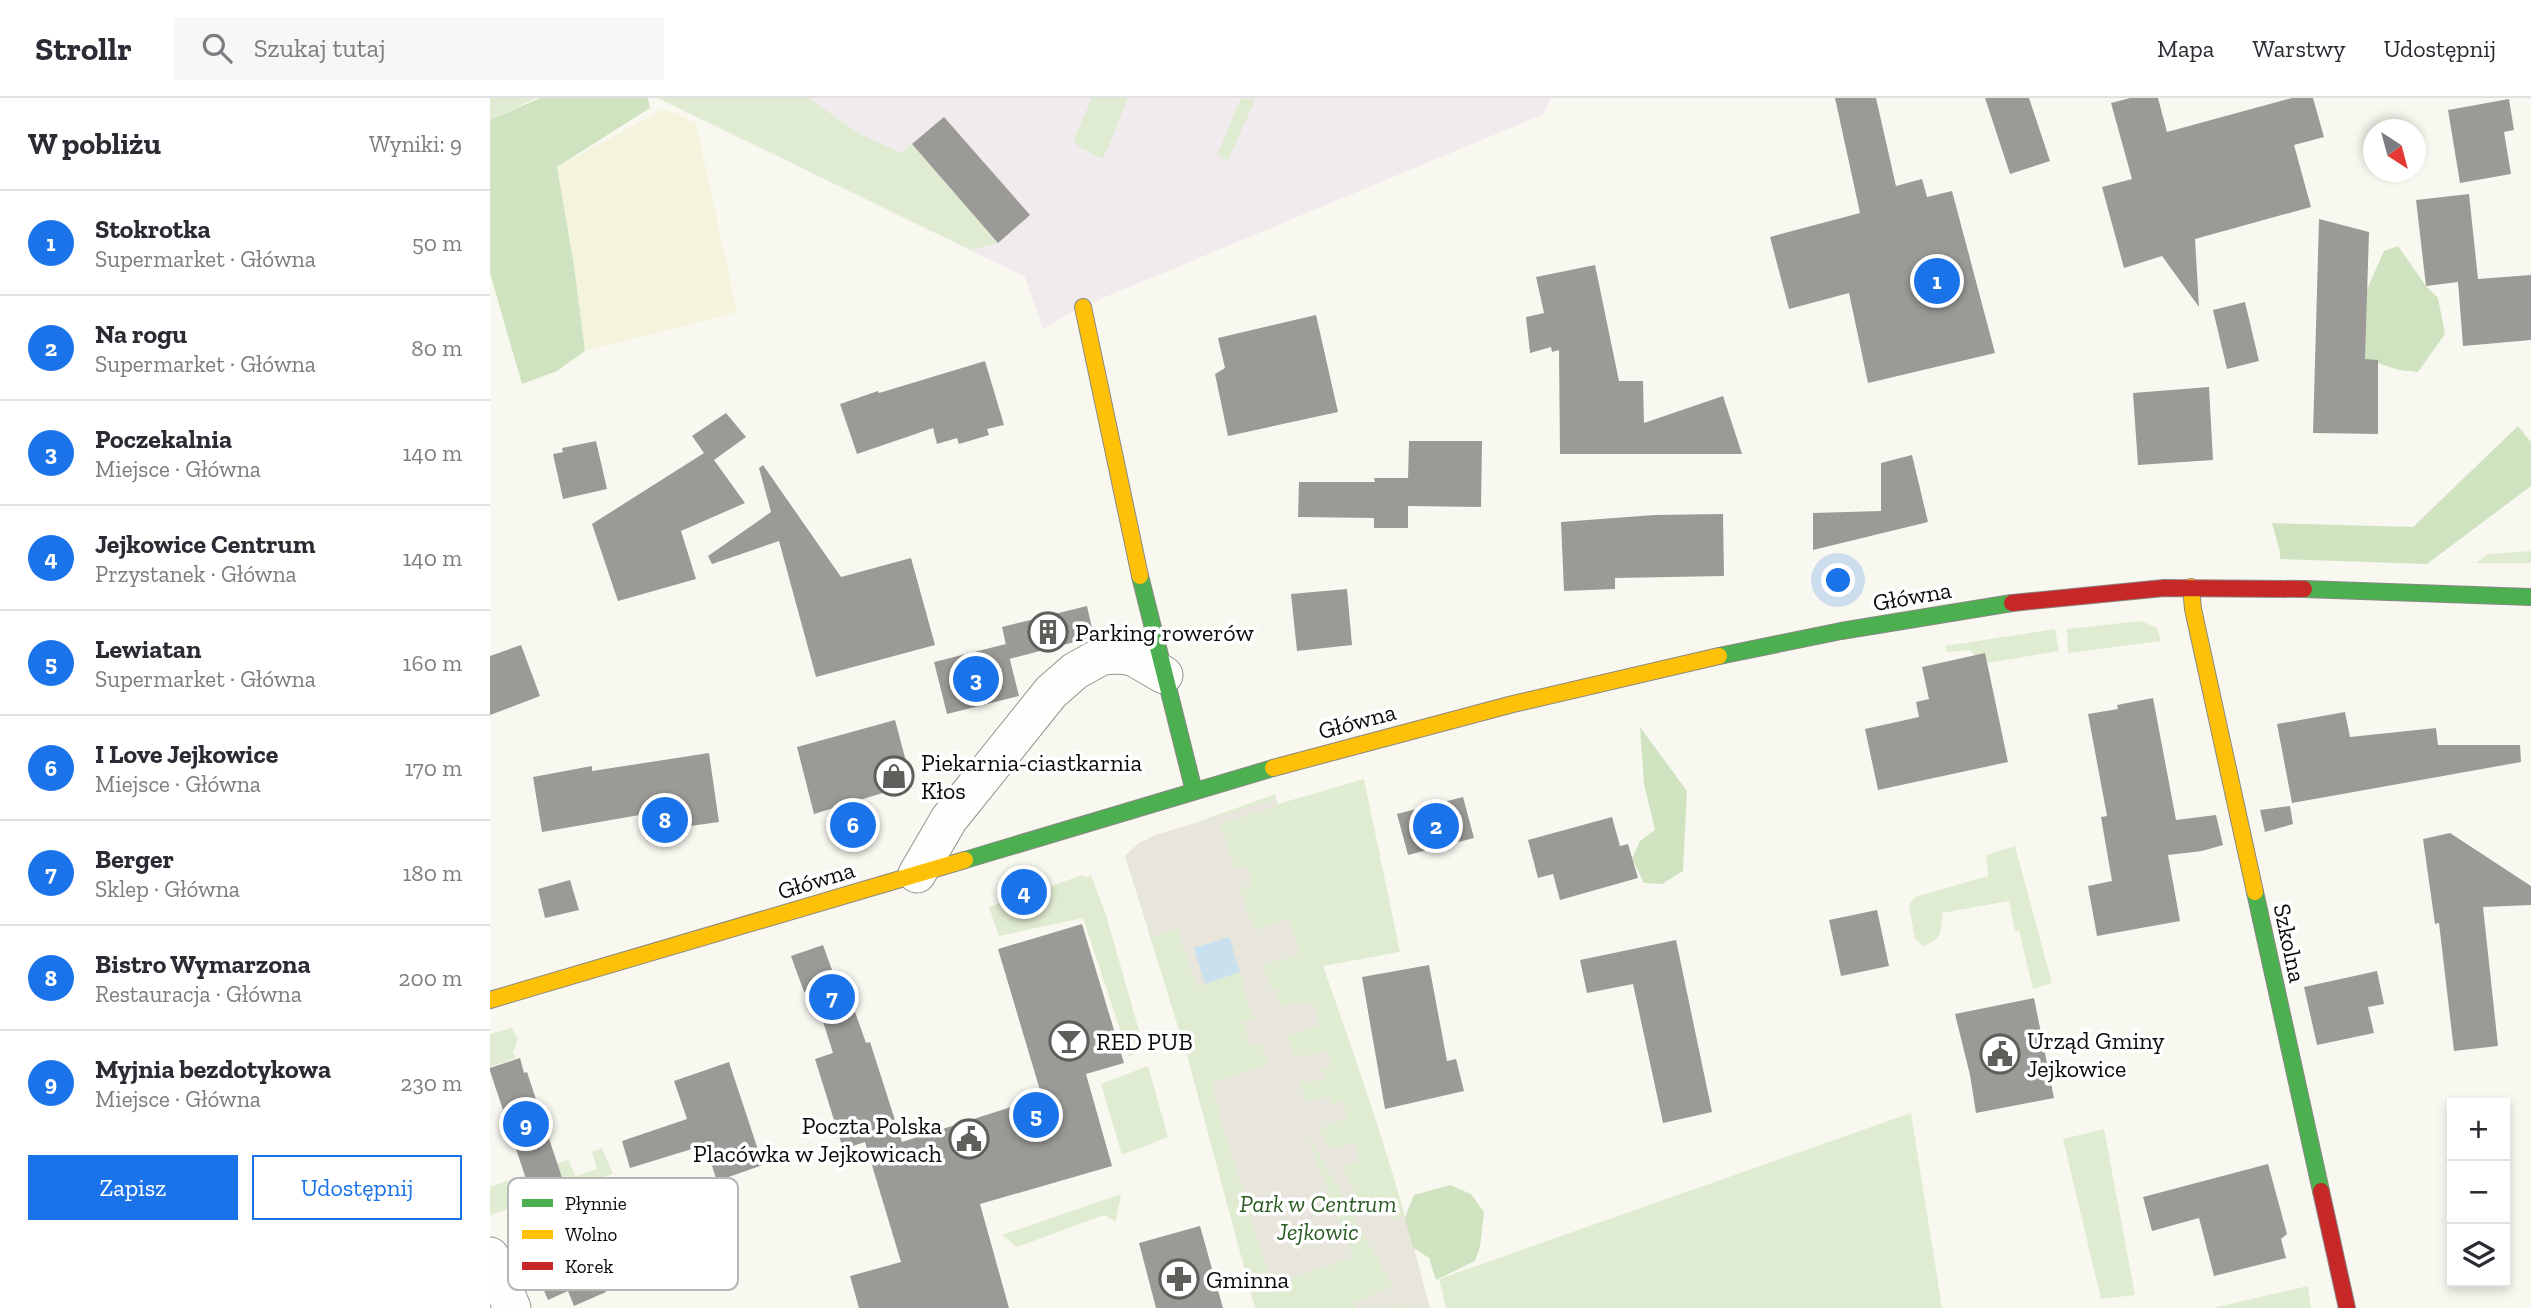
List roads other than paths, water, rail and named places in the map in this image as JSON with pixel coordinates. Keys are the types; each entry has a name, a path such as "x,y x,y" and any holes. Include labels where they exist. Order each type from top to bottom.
{"street":[{"path":"1083,307 1139,573 1195,791"},
{"name":"Główna","path":"490,1000 1195,791 1455,718 1718,655 1980,607 2126,591 2191,587 2531,597"},
{"name":"Szkolna","path":"2191,587 2195,618 2347,1308"},
{"path":"917,874 948,819 1051,692 1075,671 1102,656 1119,655 1133,657 1164,675"},
{"path":"490,1256 512,1308"}],"water":[{"path":"1229,937 1240,972 1205,984 1194,948"}],"place":[{"name":"Stokrotka","path":"1937,281"},
{"name":"Parking rowerów","path":"1048,632"},
{"name":"Poczekalnia","path":"976,679"},
{"name":"Piekarnia-ciastkarnia Kłos","path":"894,776"},
{"name":"Bistro Wymarzona","path":"665,820"},
{"name":"I Love Jejkowice","path":"853,825"},
{"name":"Na rogu","path":"1436,826"},
{"name":"Jejkowice Centrum","path":"1024,892"},
{"name":"Berger","path":"832,997"},
{"name":"RED PUB","path":"1069,1041"},
{"name":"Urząd Gminy Jejkowice","path":"2000,1054"},
{"name":"Lewiatan","path":"1036,1115"},
{"name":"Myjnia bezdotykowa","path":"526,1124"},
{"name":"Poczta Polska Placówka w Jejkowicach","path":"969,1139"},
{"name":"Gminna","path":"1179,1279"}],"park label":[{"name":"Park w Centrum Jejkowic","path":"1318,1217"}]}
